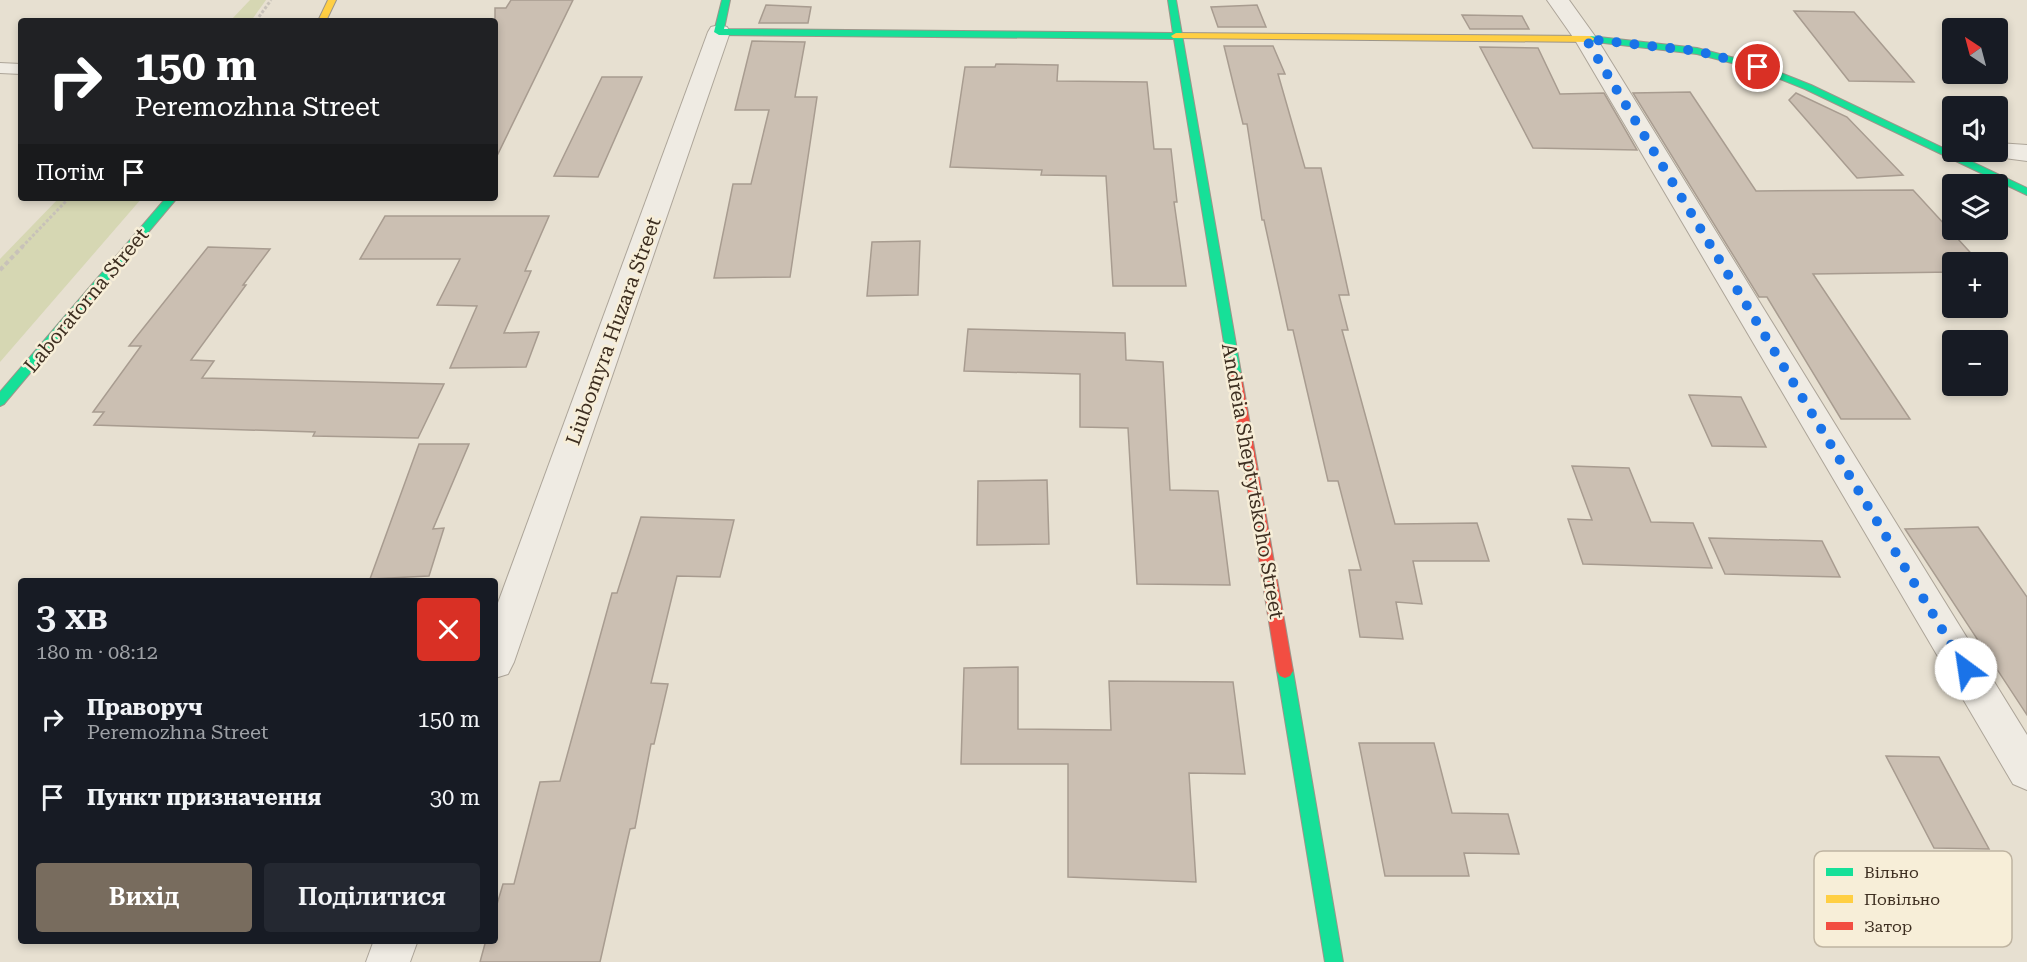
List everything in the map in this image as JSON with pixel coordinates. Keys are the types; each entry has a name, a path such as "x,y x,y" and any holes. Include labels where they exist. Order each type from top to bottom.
{"street":[{"path":"323,18 332,0"},
{"name":"Liubomyra Huzara Street","path":"498,654 719,32 726,0"},
{"name":"Andreia Sheptytskoho Street","path":"1172,0 1334,962"},
{"path":"1558,0 1586,39 2027,771"},
{"path":"719,32 1586,39 1697,51 1758,67 1942,147"},
{"path":"2008,152 2027,153"},
{"path":"1970,162 2027,192"},
{"name":"Laboratorna Street","path":"0,401 169,201"},
{"path":"388,962 395,944"}],"lane":[{"path":"0,68 18,69"}],"path":[{"path":"258,18 271,0"},
{"path":"0,270 66,201"}],"green space":[{"path":"250,0 266,0 253,18 233,18"},
{"path":"56,201 139,201 0,362 0,259"}],"building":[{"path":"511,0 573,0 498,154 498,18 495,18 495,8 506,8"},
{"path":"766,5 811,7 808,23 759,23"},
{"path":"1257,5 1266,27 1218,27 1211,7"},
{"path":"1794,11 1854,12 1914,82 1849,81"},
{"path":"1462,15 1522,16 1529,29 1470,29"},
{"path":"752,41 805,42 795,97 817,97 790,277 714,278 733,184 751,184 769,110 735,110"},
{"path":"1224,46 1273,46 1285,74 1278,74 1305,168 1321,168 1349,295 1339,295 1348,330 1342,330 1395,524 1477,523 1489,561 1413,561 1422,604 1396,602 1403,639 1360,637 1349,570 1361,570 1338,481 1328,481 1293,330 1288,330 1264,220 1262,220 1247,124 1243,124"},
{"path":"1480,47 1538,48 1560,94 1604,93 1637,150 1533,148"},
{"path":"996,64 1058,65 1057,81 1147,82 1154,149 1171,149 1177,202 1174,202 1186,286 1113,286 1106,176 1041,175 1042,170 950,167 965,67 995,67"},
{"path":"602,77 642,77 598,177 554,176"},
{"path":"1690,92 1756,191 1913,190 1942,222 1942,240 1959,240 1970,252 1942,252 1942,272 1813,274 1910,419 1841,419 1767,297 1759,297 1633,93"},
{"path":"1796,93 1847,117 1903,175 1857,178 1789,100"},
{"path":"385,216 549,216 525,271 531,271 504,333 539,332 526,367 450,368 477,306 437,305 460,259 360,259"},
{"path":"920,241 918,295 867,296 872,242"},
{"path":"208,247 270,249 191,360 214,361 202,378 444,384 418,438 313,436 315,432 94,425 104,412 93,412 141,346 129,346"},
{"path":"968,329 1125,333 1126,360 1163,362 1170,490 1218,491 1230,585 1137,584 1128,428 1080,427 1080,374 964,371"},
{"path":"1689,395 1741,397 1766,447 1712,446"},
{"path":"419,444 469,444 433,529 444,528 429,576 370,578"},
{"path":"1572,466 1629,468 1651,522 1693,523 1712,568 1583,564 1568,519 1592,520"},
{"path":"1047,480 1049,544 977,545 978,481"},
{"path":"641,517 734,520 720,577 677,576 651,683 668,684 654,744 651,744 635,828 630,829 600,962 480,962 485,944 498,944 498,901 503,884 514,884 540,782 560,781 612,593 617,593"},
{"path":"1978,527 2027,597 2027,715 1905,529"},
{"path":"1709,538 1822,541 1840,577 1725,574"},
{"path":"1018,667 1018,729 1111,730 1109,681 1233,682 1245,774 1189,773 1196,882 1068,877 1068,764 961,764 964,668"},
{"path":"1359,743 1434,743 1452,813 1508,814 1519,854 1464,853 1469,876 1385,876"},
{"path":"1886,756 1939,757 1989,849 1934,848"}],"traffic: fast":[{"path":"726,0 719,32 1176,36"},
{"path":"1172,0 1235,373"},
{"path":"1590,39 1697,51 1758,67 1808,87 2027,192"},
{"path":"0,401 169,201"},
{"path":"1285,671 1334,962"}],"traffic: slow":[{"path":"323,18 332,0"},
{"path":"1176,36 1590,39"}],"traffic: jam":[{"path":"1235,373 1285,671"}],"route":[{"path":"1758,67 1697,51 1586,39 1966,669"}]}
